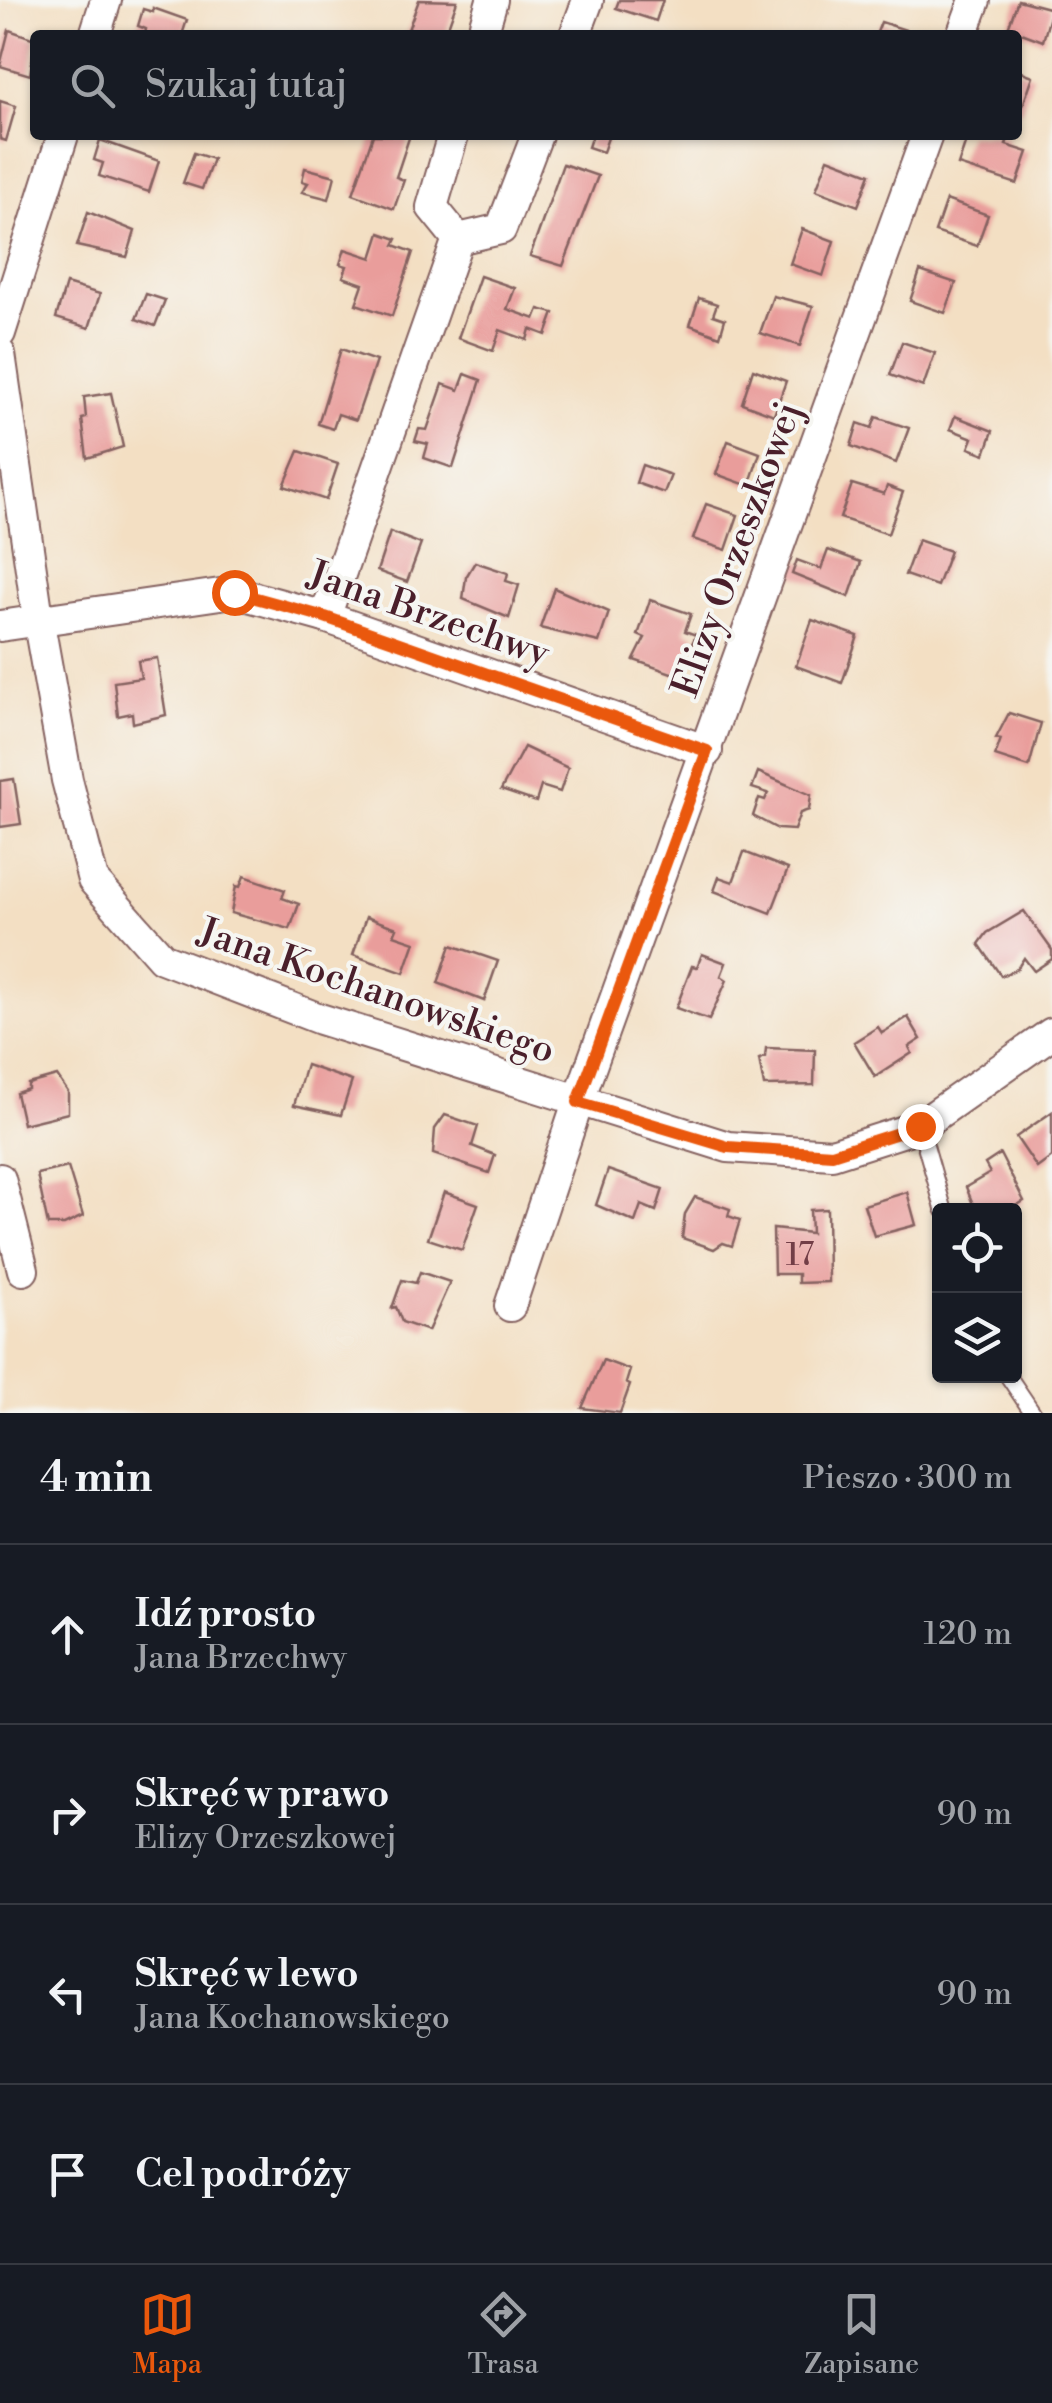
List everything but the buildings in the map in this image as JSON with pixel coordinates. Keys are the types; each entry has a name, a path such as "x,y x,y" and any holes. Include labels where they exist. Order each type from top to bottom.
{"street":[{"path":"96,30 106,0"},
{"path":"483,30 492,0"},
{"path":"576,30 588,0"},
{"path":"964,30 975,0"},
{"path":"0,332 61,140"},
{"path":"452,140 432,208 458,239"},
{"path":"458,239 502,229 535,140"},
{"name":"Elizy Orzeszkowej","path":"578,1102 924,140"},
{"path":"325,617 458,239"},
{"name":"Jana Kochanowskiego","path":"0,354 38,618 67,780 93,880 162,958 320,1019 578,1102 746,1148 832,1154 920,1126 1052,1033"},
{"name":"Jana Brzechwy","path":"0,626 234,592 325,617 707,751"},
{"name":"Jana Kochanowskiego","path":"510,1306 578,1102"},
{"path":"0,1180 23,1270"}],"lane":[{"path":"920,1126 942,1203"},
{"path":"1013,1383 1034,1413"}],"route":[{"path":"234,592 325,617 707,751 578,1102 728,1147 832,1154 920,1126"}]}
